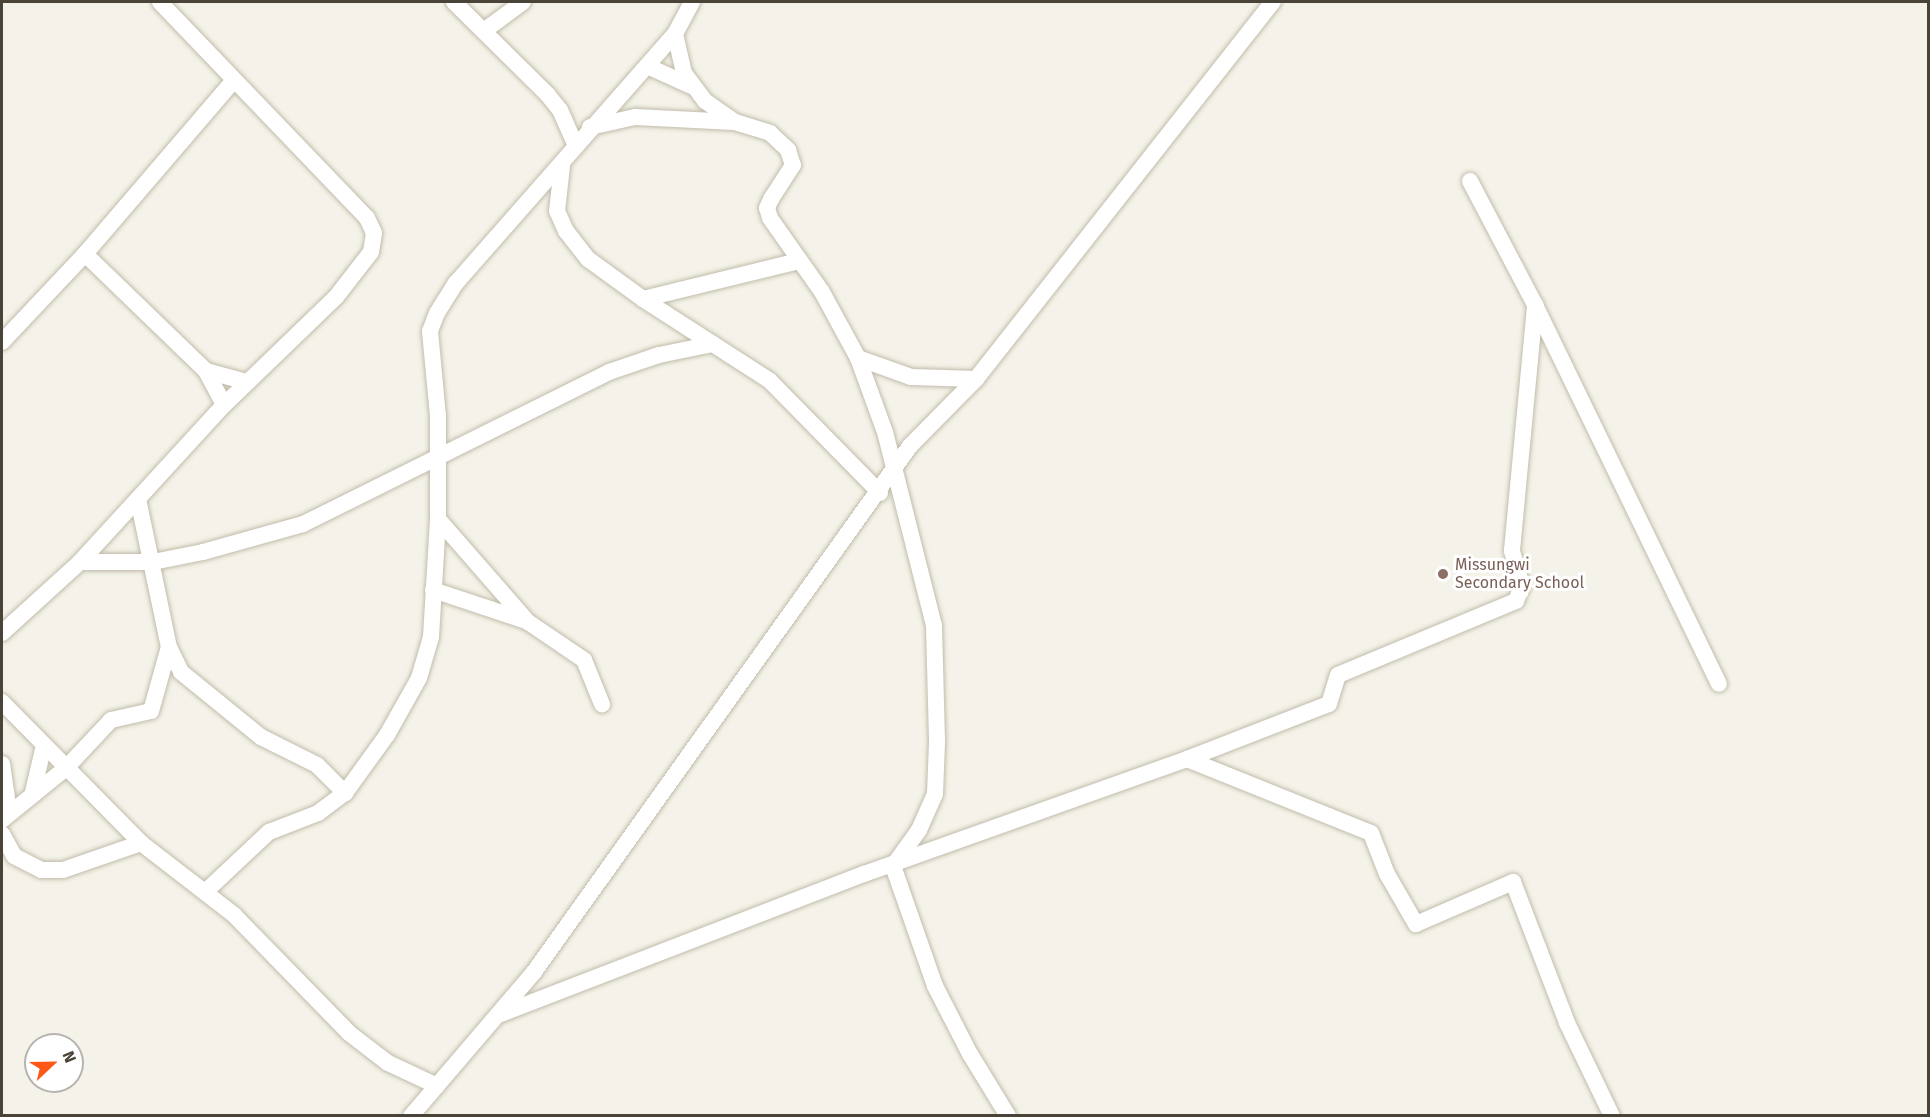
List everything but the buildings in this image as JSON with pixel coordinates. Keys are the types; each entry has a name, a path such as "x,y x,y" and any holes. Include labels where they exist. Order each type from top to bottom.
{"street":[{"path":"2,633 80,562 224,405 336,297 370,252 374,233 367,218 160,2"},
{"path":"454,2 485,30 560,110 583,122 592,124 635,117 735,122 771,133 792,158 790,174 767,208 774,228 822,292 858,358 885,432 894,474 916,541 934,626 937,742 935,794 919,830 893,866"},
{"path":"485,30 523,2"},
{"path":"205,892 269,832 318,813 345,794 387,735 419,678 432,637 438,519 438,455 430,331 437,313 456,283 562,165 575,144 592,124 675,34 692,2"},
{"path":"411,1116 534,972 894,474 910,446 976,379 1273,2"},
{"path":"675,34 680,59 691,86"},
{"path":"647,66 691,86 735,122"},
{"path":"2,342 85,254 234,80"},
{"path":"560,110 575,144"},
{"path":"562,165 557,211 566,231 588,259 643,299 770,381 880,493"},
{"path":"1470,181 1535,305 1719,684"},
{"path":"85,254 206,371 224,405"},
{"path":"643,299 799,261"},
{"path":"499,1015 1329,704 1338,675 1516,601 1522,586 1512,550 1535,305"},
{"path":"80,562 153,562 203,552 321,517 438,455 609,372 659,355 713,344"},
{"path":"858,358 911,377 976,379"},
{"path":"206,371 247,382"},
{"path":"138,499 170,647 181,672 192,684 261,737 317,765 345,794"},
{"path":"438,519 528,622 584,660 602,704"},
{"path":"433,590 528,622"},
{"path":"5,816 66,768 111,720 151,711 170,647"},
{"path":"2,702 141,843 234,915 349,1033 388,1063 437,1086"},
{"path":"33,792 44,745"},
{"path":"1187,759 1371,833 1387,874 1416,924 1513,882 1567,1023 1612,1116"},
{"path":"2,764 5,816"},
{"path":"2,834 14,856 41,870 63,870 141,843"},
{"path":"893,866 910,907 935,986 970,1054 1008,1116"}],"place":[{"name":"Missungwi Secondary School","path":"1443,574"}]}
